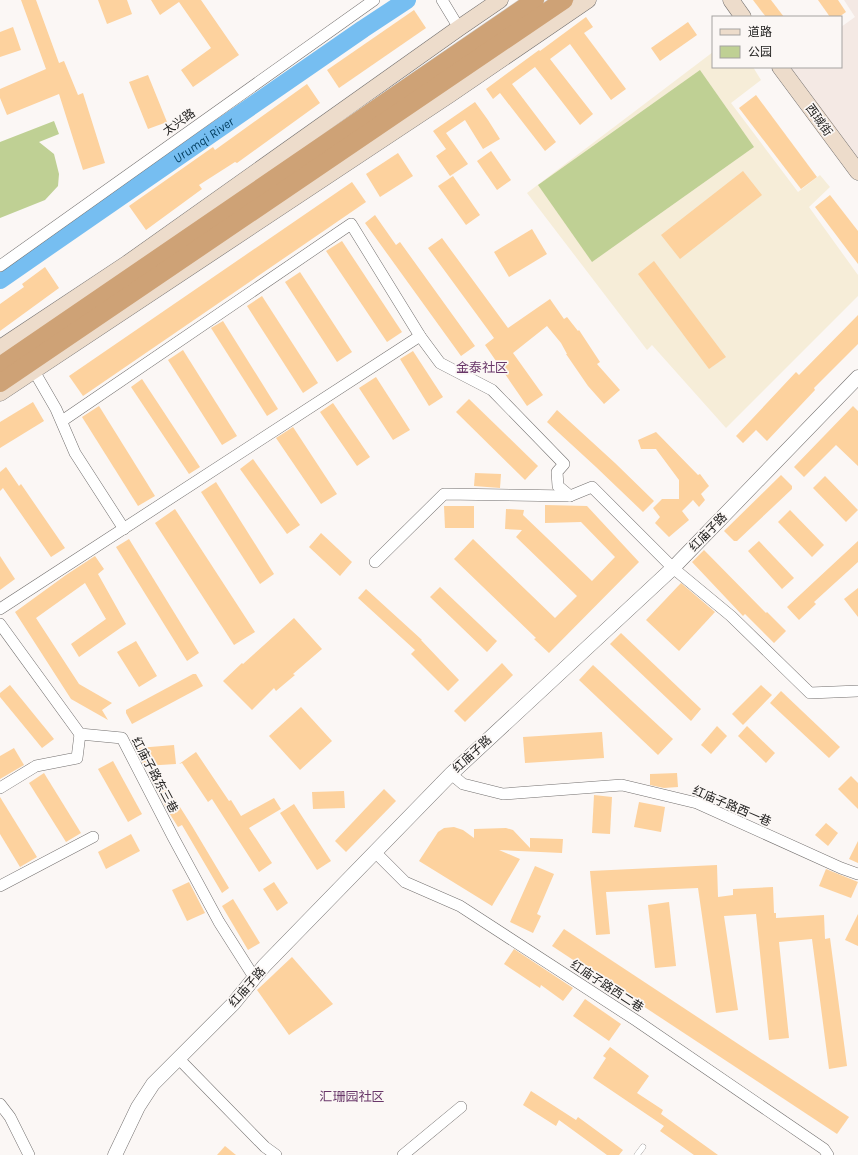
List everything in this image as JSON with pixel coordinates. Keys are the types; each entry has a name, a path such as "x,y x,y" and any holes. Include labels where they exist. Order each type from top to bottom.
{"highway":[{"path":"0,366 535,0"},
{"path":"0,383 564,0"}],"main road":[{"path":"0,348 128,263 500,0"},
{"path":"0,393 450,94 588,0"},
{"path":"731,0 742,16"},
{"name":"西珹街","path":"781,68 858,172"}],"street":[{"name":"太兴路","path":"0,266 374,0"},
{"path":"442,0 459,28"},
{"path":"62,421 351,224 420,336 440,363 492,390 564,464 557,472 558,486 570,496"},
{"path":"0,609 420,336"},
{"path":"34,371 62,421 75,453 124,529"},
{"name":"红庙子路","path":"115,1155 138,1107 153,1084 233,1004 254,977 451,774 673,568 858,377"},
{"path":"375,562 444,494 570,496 592,487 673,568 731,616 810,693 858,690"},
{"path":"0,624 80,734 77,758 36,766 0,788"},
{"name":"红庙子路东三巷","path":"80,734 122,738 173,837 216,915 254,977"},
{"name":"红庙子路西一巷","path":"451,774 463,784 503,794 622,785 697,802 834,865 858,874"},
{"path":"0,886 93,837"},
{"name":"红庙子路西二巷","path":"375,852 405,882 460,906 643,1026 826,1152"},
{"path":"178,1058 265,1147 276,1155"},
{"path":"0,1104 10,1117 30,1155"},
{"path":"403,1155 461,1107"}],"lane":[{"path":"637,1155 643,1147"}],"shaded area":[{"path":"844,0 858,0 858,172 788,68 842,68 842,26 855,17"},
{"path":"712,53 712,68 754,68 761,80 731,103 798,192 820,175 830,187 809,207 858,275 858,296 726,428 652,345 647,350 527,193"}],"green space":[{"path":"700,70 754,147 592,262 538,185"},
{"path":"54,121 59,134 39,142 54,154 59,174 58,186 45,200 0,218 0,142"}],"building":[{"path":"21,0 36,0 59,63 64,61 78,95 83,93 105,163 83,170 59,94 7,115 0,98 0,89 46,69"},
{"path":"98,0 127,0 132,14 107,24"},
{"path":"151,0 201,0 239,55 193,87 181,70 211,48 179,2 160,15"},
{"path":"753,0 771,0 783,16 765,16"},
{"path":"818,0 838,0 846,12 840,16 829,16"},
{"path":"414,10 426,28 339,88 327,70"},
{"path":"586,17 593,27 584,33 626,89 611,100 570,44 550,59 593,114 580,125 535,67 512,84 556,142 545,151 500,93 493,99 486,89"},
{"path":"688,22 697,35 660,61 651,48"},
{"path":"13,27 21,50 0,57 0,32"},
{"path":"148,75 167,122 148,129 129,82"},
{"path":"307,84 320,103 237,163 235,162 199,185 202,189 146,230 129,206 213,147 215,150"},
{"path":"756,95 817,177 801,189 739,108"},
{"path":"475,102 500,139 483,149 465,120 446,133 468,164 450,176 436,156 446,149 433,131"},
{"path":"491,151 511,180 497,190 477,161"},
{"path":"398,153 413,176 380,197 366,174"},
{"path":"743,171 762,195 680,259 661,235"},
{"path":"453,176 480,215 466,225 438,186"},
{"path":"352,182 366,202 83,396 69,376"},
{"path":"830,195 858,231 858,264 815,207"},
{"path":"375,215 396,245 400,242 475,346 461,356 365,223"},
{"path":"532,229 547,254 509,277 494,252"},
{"path":"442,238 508,328 550,299 564,319 567,317 578,331 579,330 600,362 597,364 620,390 604,404 588,386 566,354 561,343 547,326 513,353 543,395 527,406 485,345 494,338 428,248"},
{"path":"342,241 402,332 387,342 326,251"},
{"path":"654,261 726,357 709,369 638,274"},
{"path":"45,267 59,288 0,331 0,304 24,287 22,284"},
{"path":"300,272 352,352 337,362 285,282"},
{"path":"262,296 318,383 303,393 247,306"},
{"path":"858,315 858,344 814,388 815,390 767,441 756,430 743,443 736,436 796,372 799,375"},
{"path":"223,321 278,409 267,416 211,328"},
{"path":"183,350 237,436 222,445 168,360"},
{"path":"413,351 443,397 429,406 400,359"},
{"path":"376,377 410,430 393,440 359,388"},
{"path":"142,379 200,467 189,474 131,387"},
{"path":"469,399 538,466 525,480 456,412"},
{"path":"33,402 44,421 0,448 0,422"},
{"path":"333,403 370,457 357,466 320,412"},
{"path":"99,406 155,496 138,506 82,417"},
{"path":"853,406 858,411 858,466 836,445 804,477 794,467"},
{"path":"557,410 654,501 643,512 547,422"},
{"path":"293,427 337,494 321,504 276,438"},
{"path":"656,432 698,475 700,474 709,486 701,494 705,500 699,507 693,500 682,511 689,520 669,537 655,523 660,517 653,508 662,499 679,499 679,480 656,449 641,449 638,440"},
{"path":"253,459 300,525 287,534 240,469"},
{"path":"6,467 19,486 21,484 65,548 51,557 3,488 0,491 0,472"},
{"path":"475,473 501,474 500,488 474,486"},
{"path":"781,475 792,486 792,489 737,541 734,541 724,531"},
{"path":"825,476 858,510 846,522 813,488"},
{"path":"216,482 274,574 260,584 201,492"},
{"path":"545,505 587,506 639,562 549,653 534,639 536,638 454,559 473,539 555,618 577,596 516,537 522,530 505,529 506,509 524,510 523,515 592,581 615,557 581,522 545,523"},
{"path":"444,506 474,506 474,528 445,528"},
{"path":"175,509 255,632 234,645 155,523"},
{"path":"790,510 824,545 812,557 778,522"},
{"path":"321,533 352,562 340,576 309,547"},
{"path":"129,539 199,653 187,661 116,547"},
{"path":"759,541 794,578 782,589 748,551"},
{"path":"858,541 858,562 814,602 816,604 799,620 787,607"},
{"path":"704,550 766,613 767,612 786,631 774,643 745,614 743,616 692,562"},
{"path":"0,556 15,579 0,590"},
{"path":"95,556 104,569 98,574 126,624 79,657 71,644 106,619 85,583 36,618 79,684 112,703 102,710 108,720 71,699 15,612"},
{"path":"681,583 715,612 679,651 646,620"},
{"path":"440,587 497,641 487,652 430,597"},
{"path":"858,588 858,617 844,599"},
{"path":"366,589 422,640 459,680 448,691 411,654 415,650 358,598"},
{"path":"294,618 322,649 276,691 274,688 252,710 223,681"},
{"path":"621,633 701,709 691,721 610,644"},
{"path":"136,641 157,676 139,687 117,652"},
{"path":"502,663 513,675 465,722 454,711"},
{"path":"593,665 673,739 658,755 579,680"},
{"path":"193,674 196,674 203,686 132,724 126,710"},
{"path":"10,685 54,739 42,748 0,697 0,693"},
{"path":"761,685 772,695 743,725 732,714"},
{"path":"781,691 840,747 829,758 770,703"},
{"path":"301,707 332,741 300,770 269,736"},
{"path":"717,726 727,736 711,754 701,745"},
{"path":"747,726 775,753 766,763 738,736"},
{"path":"602,732 604,758 525,763 523,737"},
{"path":"174,745 176,764 144,766 139,756 138,748"},
{"path":"14,748 24,765 0,779 0,756"},
{"path":"196,752 241,816 274,798 281,809 249,828 272,863 259,872 212,799 208,802 182,763 179,764"},
{"path":"113,761 142,814 128,822 98,769"},
{"path":"44,773 81,833 66,842 29,783"},
{"path":"677,773 678,787 664,788 650,785 650,774"},
{"path":"851,776 858,783 858,809 838,789"},
{"path":"161,777 229,888 222,893 182,825 178,827 166,808 153,782"},
{"path":"384,789 396,801 346,852 335,841"},
{"path":"344,791 345,808 313,809 312,792"},
{"path":"594,795 612,797 610,834 592,833"},
{"path":"0,797 37,857 20,867 0,834"},
{"path":"639,802 665,807 661,832 634,827"},
{"path":"294,804 331,861 317,870 280,813"},
{"path":"826,823 838,833 828,846 815,835"},
{"path":"454,827 463,830 474,838 474,829 506,828 513,830 530,848 530,838 563,839 562,853 499,850 520,859 492,906 419,861 438,832 444,828"},
{"path":"131,834 140,851 106,869 98,852"},
{"path":"858,841 858,863 849,859"},
{"path":"717,865 718,897 733,895 733,889 773,887 774,913 776,913 776,918 824,915 825,939 830,938 847,1066 829,1069 812,939 779,942 789,1038 769,1040 756,914 724,916 738,1010 716,1013 698,888 606,892 610,934 596,935 590,871"},
{"path":"535,866 554,874 537,914 541,916 533,933 510,922"},
{"path":"826,869 858,882 851,898 819,886"},
{"path":"189,882 205,913 187,921 172,890"},
{"path":"274,882 288,903 277,911 263,889"},
{"path":"233,899 260,943 248,950 222,906"},
{"path":"669,902 676,966 655,968 648,905"},
{"path":"858,914 858,946 845,940"},
{"path":"564,929 849,1117 837,1134 552,946"},
{"path":"514,949 573,988 563,1001 541,985 540,988 504,964"},
{"path":"292,957 333,1004 289,1035 257,990"},
{"path":"585,999 621,1024 609,1041 573,1016"},
{"path":"610,1047 649,1076 637,1093 663,1110 661,1114 718,1155 694,1155 660,1131 664,1126 593,1078 606,1058 603,1056"},
{"path":"531,1091 576,1120 578,1117 623,1150 619,1155 607,1155 559,1120 556,1126 523,1105"},
{"path":"225,1146 236,1155 217,1155"}],"waterway":[{"name":"Urumqi River","path":"0,280 407,0"}],"district":[{"name":"金泰社区","path":"482,367"},
{"name":"汇珊园社区","path":"352,1096"}]}
